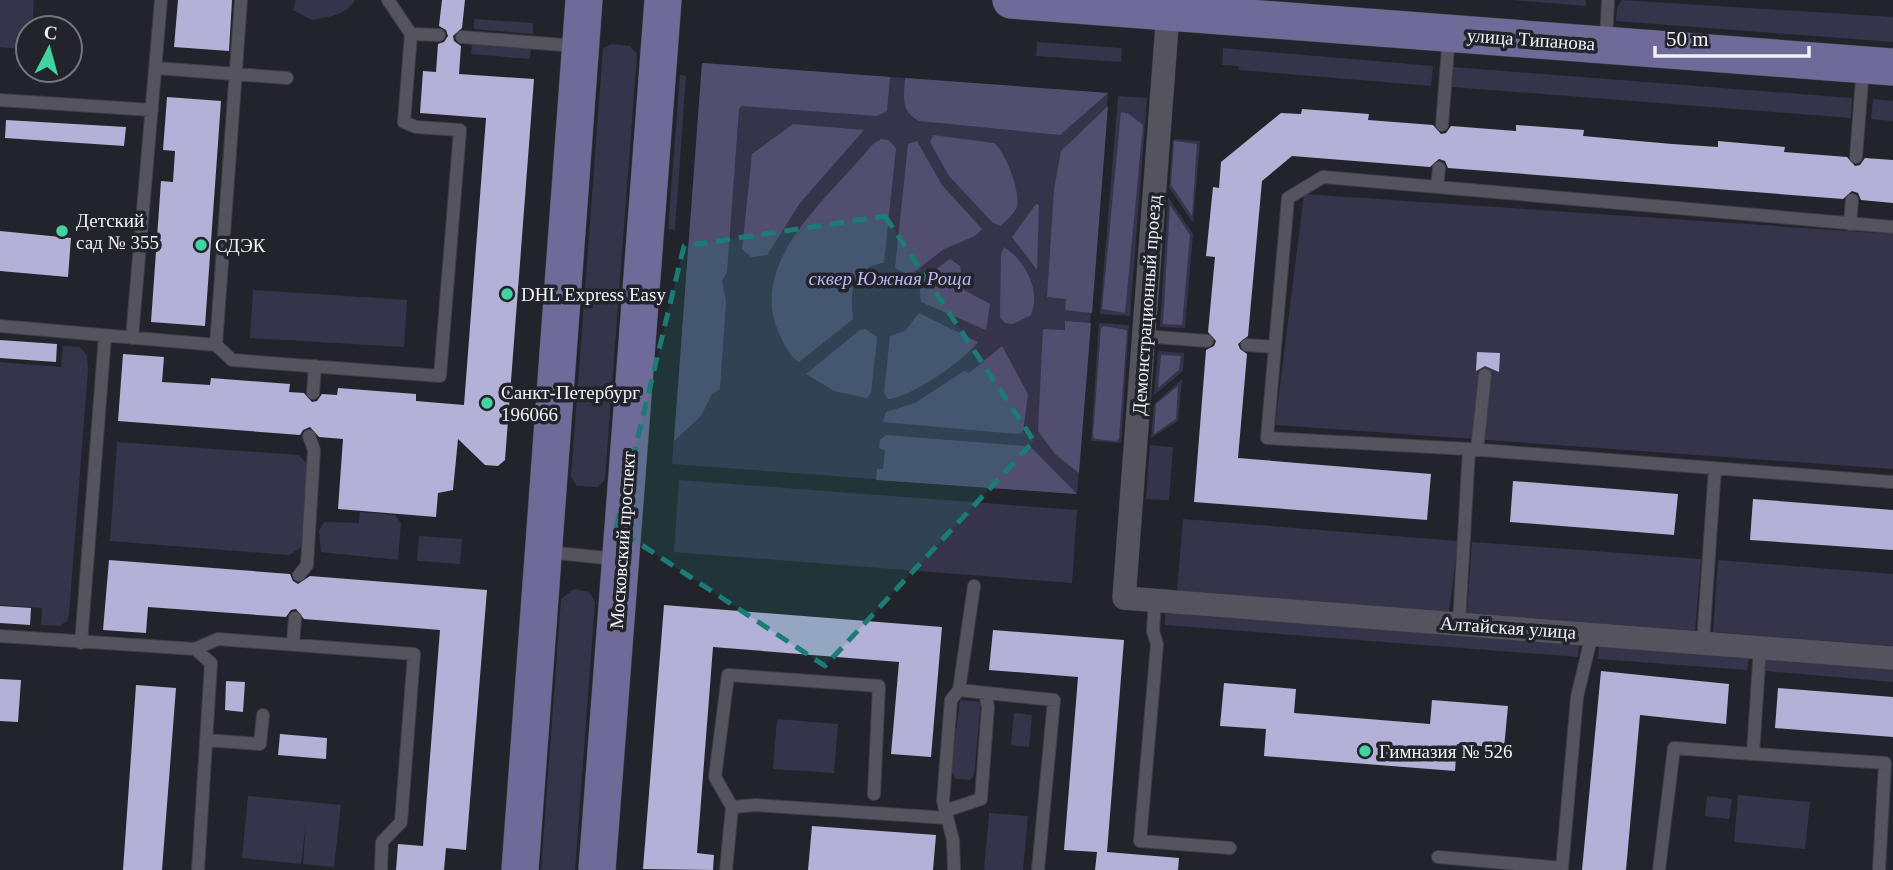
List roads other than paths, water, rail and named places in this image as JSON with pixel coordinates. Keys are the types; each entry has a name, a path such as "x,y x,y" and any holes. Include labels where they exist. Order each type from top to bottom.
{"main road":[{"path":"520,870 584,0"},
{"name":"Московский проспект","path":"597,870 663,0"},
{"name":"улица Типанова","path":"1011,0 1878,66"}],"street":[{"name":"Демонстрационный проезд","path":"1124,598 1168,12"},
{"name":"Алтайская улица","path":"1124,598 1893,658"}],"lane":[{"path":"132,338 161,0"},
{"path":"216,345 241,0"},
{"path":"0,326 216,345 232,360 440,376 460,130 416,127 404,122 411,34 388,0"},
{"path":"1605,45 1608,0"},
{"path":"1443,125 1450,33"},
{"path":"411,34 439,35"},
{"path":"462,37 580,47"},
{"path":"1856,157 1878,66"},
{"path":"156,68 287,78"},
{"path":"0,100 152,110"},
{"path":"1437,187 1439,168"},
{"path":"1893,227 1324,177 1288,198 1267,438 1473,450 1893,482"},
{"path":"1850,223 1852,200"},
{"path":"81,643 105,336"},
{"path":"1144,336 1207,341"},
{"path":"1247,345 1275,347"},
{"path":"313,393 315,366"},
{"path":"1459,624 1473,450 1485,375"},
{"path":"299,575 307,565 314,450 309,436"},
{"path":"1703,642 1715,468"},
{"path":"543,552 620,559"},
{"path":"954,870 953,840 943,801 951,700 960,690 974,586"},
{"path":"1155,600 1153,631 1156,656 1140,841 1230,848"},
{"path":"293,644 295,618"},
{"path":"1438,857 1562,868 1577,697 1592,634"},
{"path":"0,636 195,649 218,639 414,654 401,822 382,842 381,870"},
{"path":"1753,754 1759,647"},
{"path":"195,649 211,663 198,870"},
{"path":"726,870 732,807 715,777 728,675 879,686 874,794"},
{"path":"960,690 1054,700 1038,870"},
{"path":"732,807 756,805 946,814 981,799 988,706 985,694"},
{"path":"206,740 260,744 263,715"},
{"path":"1659,870 1674,748 1885,763 1879,870"}],"place":[{"name":"Детский сад № 355","path":"62,231"},
{"name":"СДЭК","path":"201,245"},
{"name":"DHL Express Easy","path":"507,294"},
{"name":"Санкт-Петербург 196066","path":"487,403"},
{"name":"Гимназия № 526","path":"1365,751"}],"park label":[{"name":"сквер Южная Роща","path":"890,278"}]}
